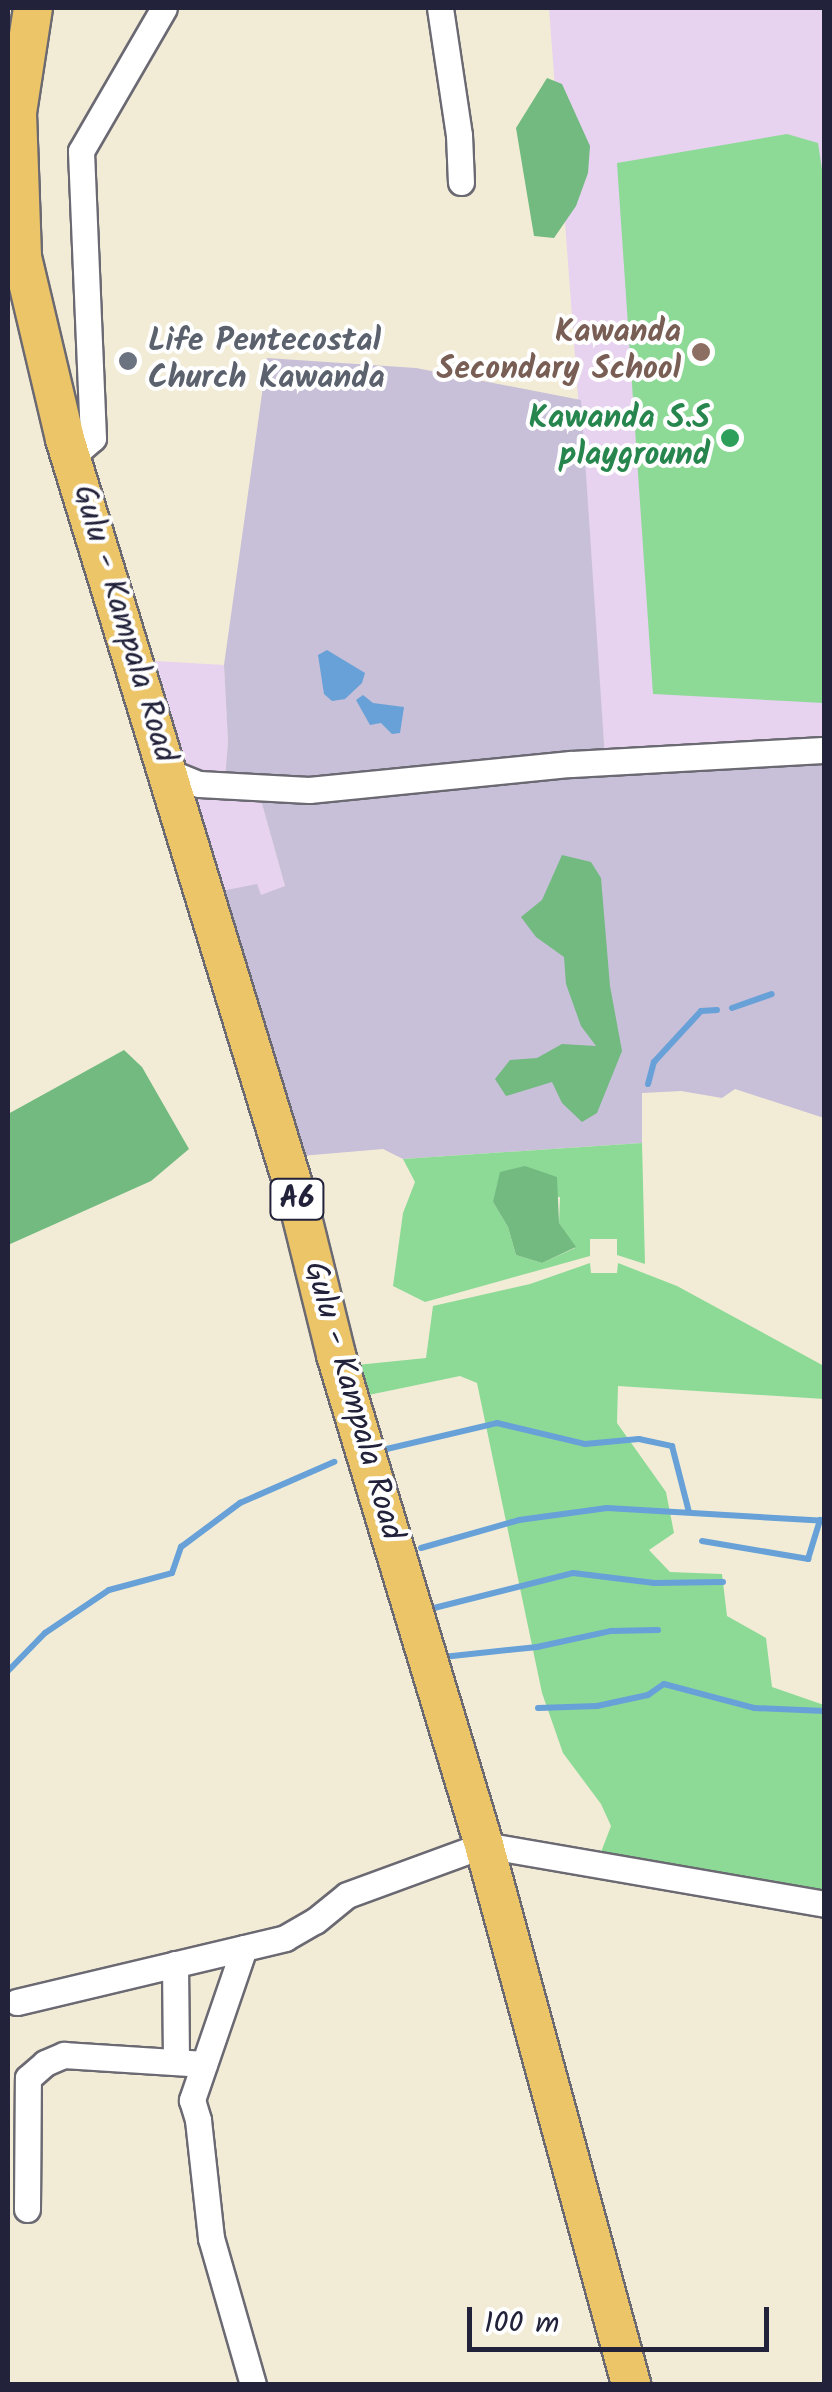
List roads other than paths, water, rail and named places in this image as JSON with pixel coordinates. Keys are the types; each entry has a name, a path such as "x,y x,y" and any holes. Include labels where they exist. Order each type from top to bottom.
{"main road":[{"name":"Gulu - Kampala Road","path":"33,8 18,113 22,256 71,456 298,1201 374,1486 484,1845 631,2384"}],"street":[{"path":"71,456 92,438 81,152 164,8"},
{"path":"440,8 459,135 460,182"},
{"path":"169,772 199,784 308,790 571,764 824,750"},
{"path":"16,2002 286,1938 347,1895 484,1845 824,1904"},
{"path":"244,1948 192,2100 198,2120 211,2238 254,2384"},
{"path":"175,1964 176,2061"},
{"path":"27,2208 28,2078 64,2055 204,2064"}],"water":[{"path":"327,650 365,673 362,683 345,699 332,701 324,694 318,655"},
{"path":"363,695 373,703 404,707 400,733 392,734 381,723 370,725 356,700"}],"waterway":[{"path":"732,1008 772,994"},
{"path":"648,1084 654,1062 701,1011 717,1010"},
{"path":"378,1451 497,1423 585,1444 639,1439 672,1446 689,1512"},
{"path":"8,1671 45,1633 109,1590 172,1573 181,1547 240,1503 334,1462"},
{"path":"421,1548 519,1520 607,1508 824,1521"},
{"path":"702,1541 808,1559 820,1520"},
{"path":"430,1609 573,1573 654,1583 723,1582"},
{"path":"443,1657 537,1647 611,1631 658,1630"},
{"path":"538,1708 597,1706 648,1695 664,1684 754,1708 824,1711"}],"place":[{"name":"Kawanda Secondary School","path":"701,352"},
{"name":"Life Pentecostal Church Kawanda","path":"128,361"},
{"name":"Kawanda S.S playground","path":"730,438"}]}
